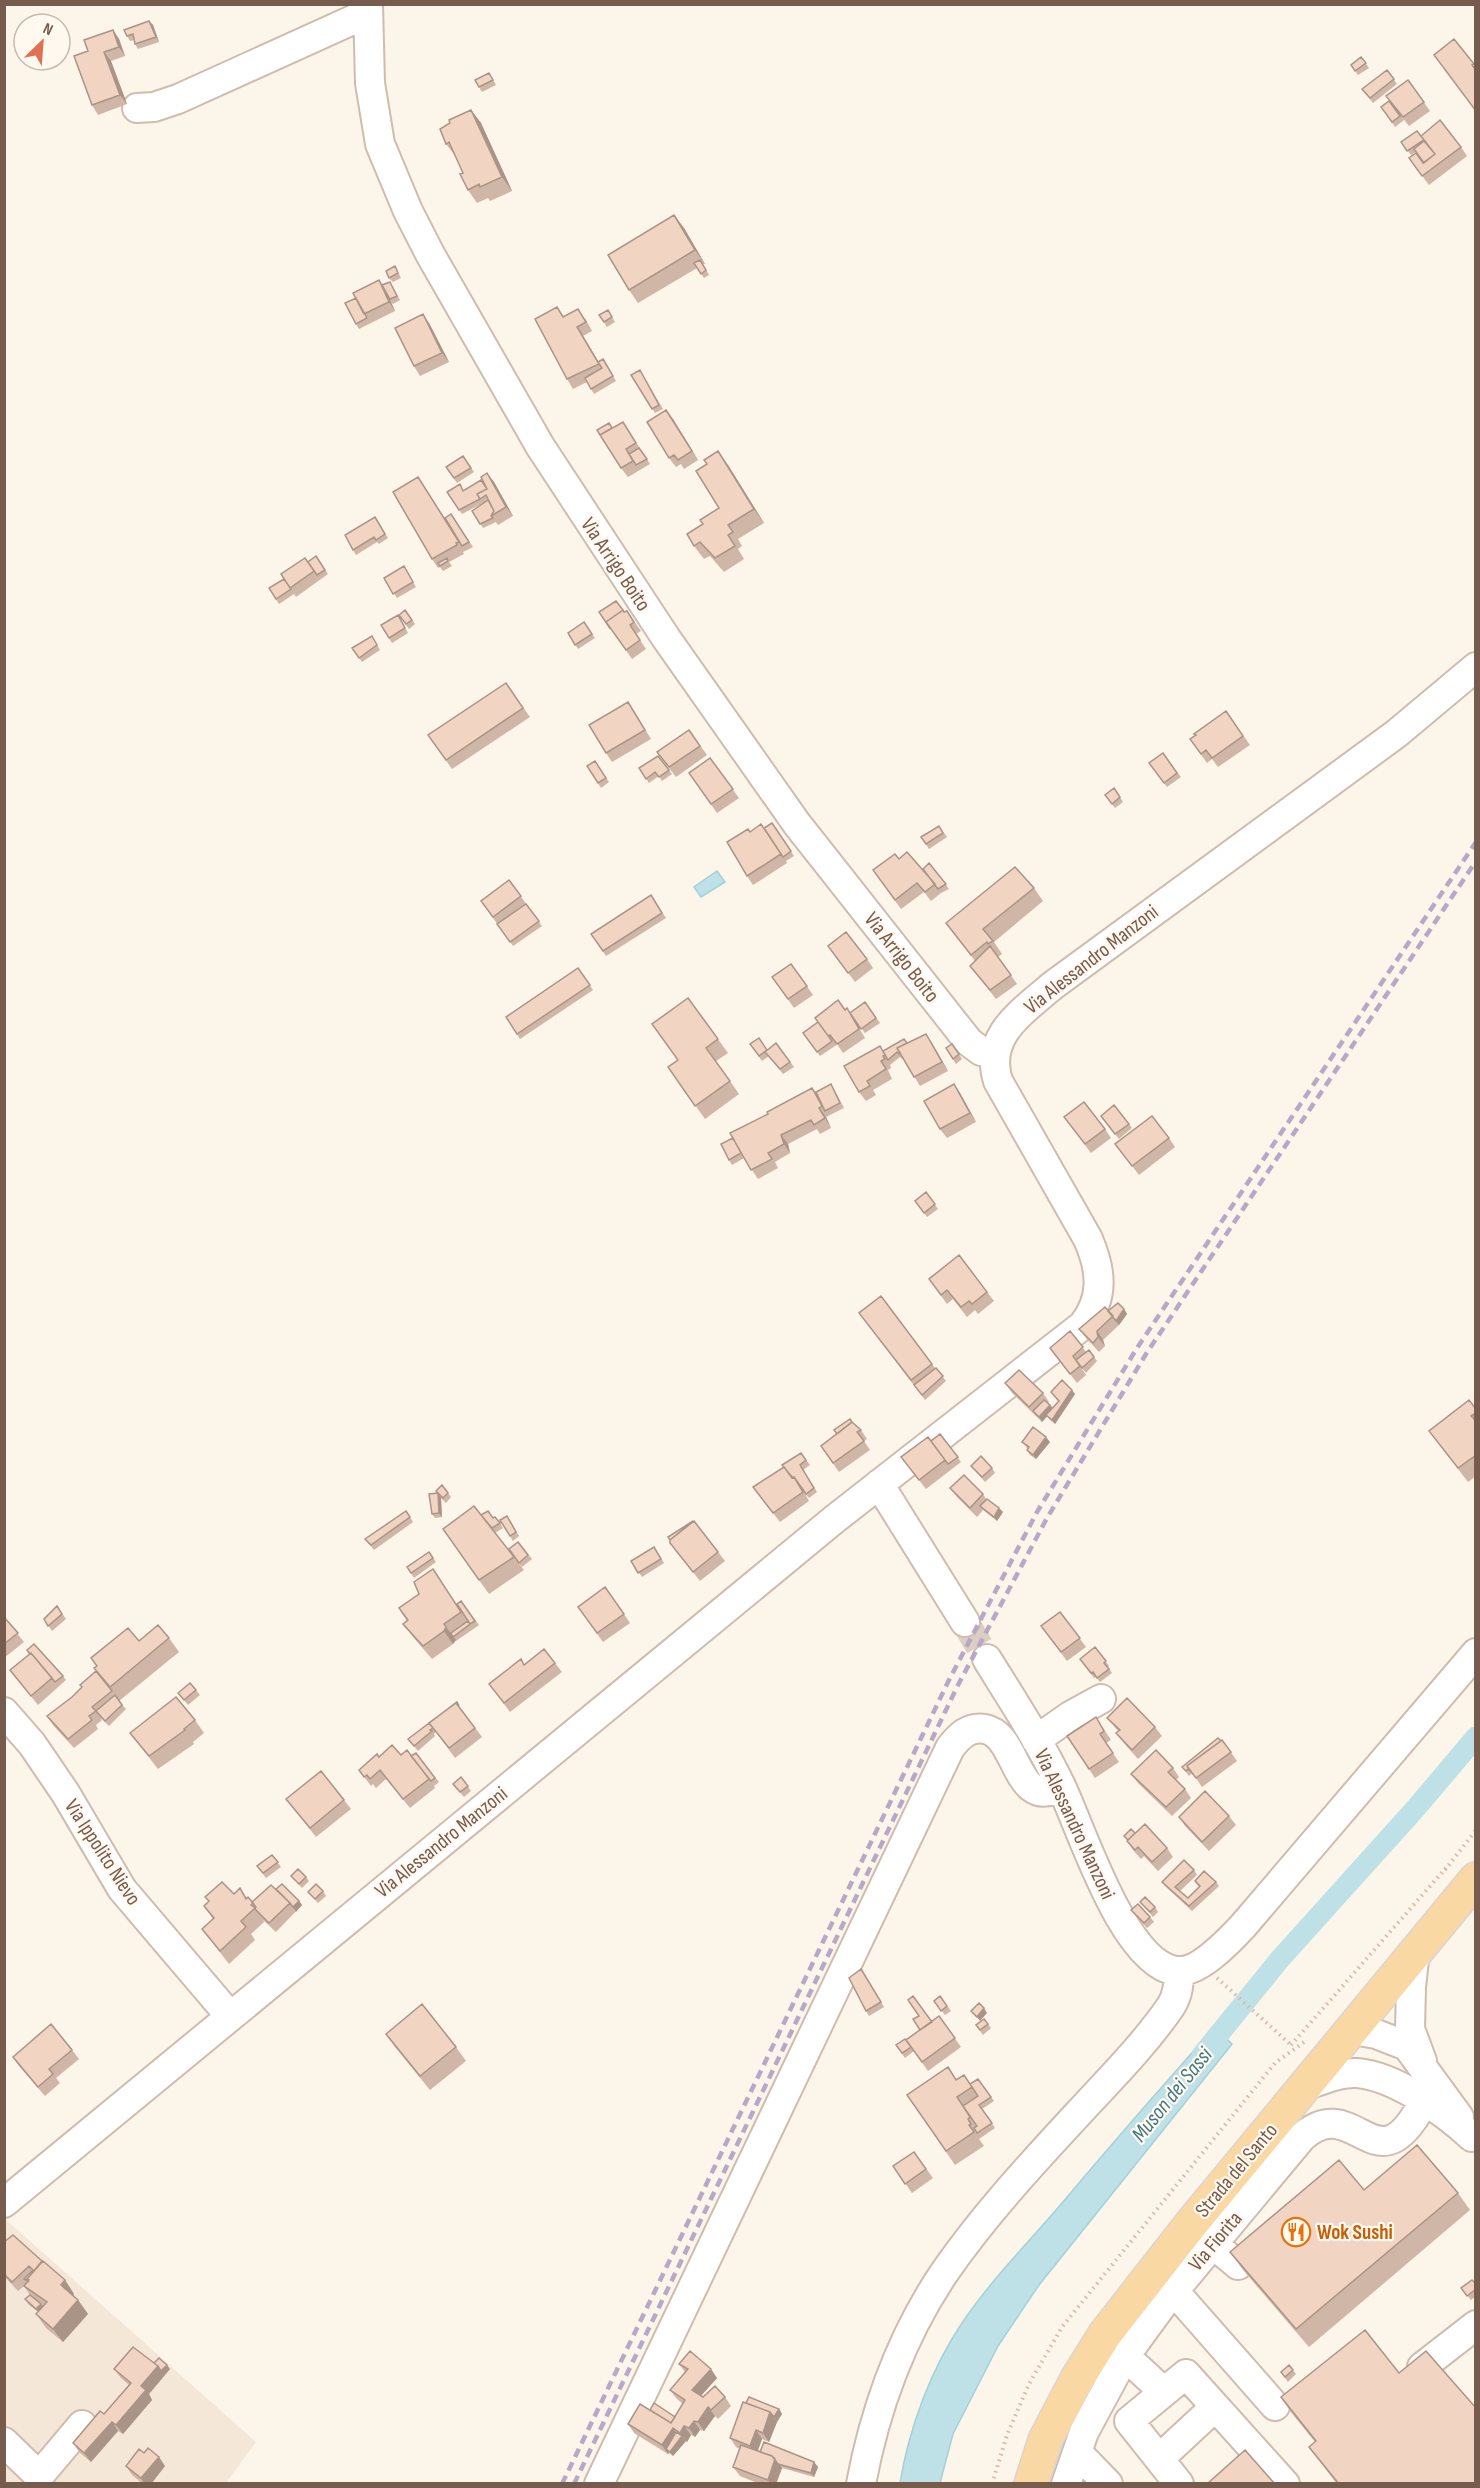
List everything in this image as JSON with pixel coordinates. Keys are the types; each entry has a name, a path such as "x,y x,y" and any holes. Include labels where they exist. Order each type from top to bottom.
{"main road":[{"name":"Strada del Santo","path":"1031,2484 1046,2440 1077,2379 1105,2334 1191,2224 1353,2030 1415,1951 1461,1873"}],"street":[{"path":"137,108 178,99 368,9"},
{"name":"Via Arrigo Boito","path":"368,9 370,83 380,144 408,211 430,254 540,446 666,638 797,824 969,1042 981,1051 994,1054"},
{"name":"Via Alessandro Manzoni","path":"4,2203 879,1484 1083,1324 1092,1314 1100,1283 1094,1252 998,1082 994,1070 994,1054 1003,1034 1052,986 1396,734 1476,667"},
{"path":"879,1484 965,1622"},
{"path":"861,2484 870,2438 906,2338 930,2294 958,2253 1001,2200 1126,2062 1171,2006 1179,1988 1179,1971 1201,1963 1214,1965 1243,1926 1476,1653"},
{"name":"Via Alessandro Manzoni","path":"987,1659 1061,1786 1118,1917 1150,1955 1169,1969 1179,1971"},
{"path":"1036,1740 1070,1716 1101,1699"},
{"name":"Via Ippolito Nievo","path":"4,1712 32,1744 66,1794 122,1889 230,2016"},
{"path":"599,2484 950,1748 969,1730 978,1728 993,1731 1005,1742 1019,1773 1030,1785 1039,1792 1051,1792 1061,1786"},
{"path":"1415,1951 1410,2029 1425,2069"},
{"path":"1353,2030 1376,2034 1407,2046 1474,2139"},
{"path":"1353,2030 1367,2060 1381,2078"},
{"path":"1307,2085 1336,2075 1356,2073 1381,2078 1447,2114 1474,2139"},
{"name":"Via Fiorita","path":"1066,2484 1084,2432 1125,2355 1174,2291 1290,2151 1313,2127 1328,2122 1348,2126 1376,2142 1390,2141 1409,2126 1424,2101"},
{"path":"1213,2244 1238,2265"},
{"path":"1174,2291 1275,2406"},
{"path":"1422,2367 1476,2325"},
{"path":"1125,2355 1164,2392"},
{"path":"1179,2484 1129,2421 1186,2374 1285,2484"},
{"path":"1159,2459 1215,2407"},
{"path":"4,2442 39,2476 82,2425"},
{"path":"1232,2470 1255,2450"},
{"path":"1077,2452 1108,2484"}],"path":[{"path":"992,2484 1007,2435 1029,2385 1062,2327 1275,2063 1461,1873"},
{"path":"1214,1965 1293,2047"}],"shaded area":[{"path":"4,2218 256,2442 226,2483 5,2483"}],"water":[{"path":"717,871 725,882 701,897 694,887"},
{"path":"1215,2027 1232,2044 1039,2285 998,2346 953,2434 940,2483 900,2483 915,2420 940,2360 962,2323 1000,2274"}],"building":[{"path":"149,21 156,37 135,44 133,34 127,36 124,30"},
{"path":"113,30 119,47 104,52 120,95 92,105 74,56 88,51 84,40"},
{"path":"1454,39 1474,64 1472,65 1476,70 1476,111 1434,55"},
{"path":"1361,57 1366,63 1355,71 1351,65"},
{"path":"1387,70 1394,79 1370,98 1362,89"},
{"path":"489,73 493,80 479,87 475,80"},
{"path":"1408,80 1424,102 1403,117 1386,96"},
{"path":"1389,101 1400,116 1392,122 1381,107"},
{"path":"471,110 502,177 468,190 449,142 446,144 440,129 450,123 449,120"},
{"path":"1440,120 1461,147 1422,176 1409,158 1416,153 1423,163 1435,154 1421,136"},
{"path":"1417,131 1424,140 1407,151 1401,142"},
{"path":"1424,141 1435,154 1424,163 1414,149"},
{"path":"674,215 695,250 629,290 608,255"},
{"path":"700,260 706,270 701,274 694,263"},
{"path":"395,266 398,273 389,278 386,271"},
{"path":"379,280 389,302 364,314 353,293"},
{"path":"390,282 397,296 390,299 382,285"},
{"path":"356,298 367,318 356,324 345,303"},
{"path":"557,307 563,317 578,309 586,322 577,327 599,364 567,379 535,319"},
{"path":"608,310 612,317 604,322 599,315"},
{"path":"423,314 442,353 414,366 395,328"},
{"path":"603,359 613,376 591,389 585,378 602,368 598,362"},
{"path":"640,370 659,405 652,409 631,375"},
{"path":"666,410 692,451 678,460 674,455 669,458 647,422"},
{"path":"623,422 636,443 626,449 633,461 621,468 600,435"},
{"path":"609,423 612,428 600,435 597,430"},
{"path":"639,448 647,459 636,465 629,454"},
{"path":"718,451 754,509 728,525 733,532 728,535 735,546 715,558 700,542 694,546 687,534 703,524 700,520 719,508 696,471 707,464 704,460"},
{"path":"463,456 471,468 454,478 446,467"},
{"path":"487,473 506,507 491,516 494,511 486,495 480,499 477,494 487,489 481,477"},
{"path":"418,477 459,542 432,559 393,492"},
{"path":"481,480 487,489 477,494 480,499 459,510 447,492 460,484 463,491"},
{"path":"488,500 494,511 491,516 493,518 480,524 472,511"},
{"path":"451,514 469,542 462,546 445,518"},
{"path":"375,517 385,534 376,540 374,537 353,550 345,535"},
{"path":"316,556 325,570 317,575 308,562"},
{"path":"305,558 314,571 290,588 281,574"},
{"path":"447,558 448,561 440,566 438,563"},
{"path":"404,566 413,582 393,594 384,578"},
{"path":"284,579 291,589 276,599 269,588"},
{"path":"616,601 623,610 606,622 609,627 599,612"},
{"path":"405,610 412,620 406,624 399,615"},
{"path":"623,610 627,611 634,622 630,625 640,640 626,650 606,622"},
{"path":"398,615 405,628 389,638 381,625"},
{"path":"584,622 592,634 575,645 568,633"},
{"path":"372,636 377,645 359,658 352,648"},
{"path":"506,683 523,708 446,760 428,735"},
{"path":"628,702 645,730 606,753 589,725"},
{"path":"1226,711 1243,736 1212,758 1206,750 1201,754 1190,739"},
{"path":"689,730 700,746 669,767 657,752"},
{"path":"1163,753 1177,773 1164,783 1149,763"},
{"path":"658,756 669,770 659,777 655,772 646,779 639,768"},
{"path":"710,758 733,789 711,804 689,773"},
{"path":"595,761 606,778 598,783 587,766"},
{"path":"1114,788 1120,797 1112,804 1105,795"},
{"path":"772,823 791,851 783,857 764,828"},
{"path":"761,824 781,854 747,876 727,842 748,829 750,832"},
{"path":"939,826 943,833 926,844 921,837"},
{"path":"907,852 935,884 925,892 917,883 895,900 873,870 895,854 899,859"},
{"path":"929,863 946,884 938,889 923,869"},
{"path":"1015,867 1034,888 983,929 993,941 988,944 987,942 971,955 946,923"},
{"path":"509,880 521,896 493,917 481,901"},
{"path":"651,895 662,913 603,951 591,934"},
{"path":"526,904 539,921 510,942 497,924"},
{"path":"846,932 867,959 848,973 828,946"},
{"path":"990,946 1011,975 990,990 970,966"},
{"path":"791,964 807,986 788,999 772,977"},
{"path":"578,968 590,985 517,1034 506,1017"},
{"path":"688,998 718,1039 706,1048 730,1081 695,1106 668,1067 678,1060 652,1024"},
{"path":"838,1000 845,1010 847,1008 859,1029 837,1044 815,1018"},
{"path":"865,1002 876,1018 861,1029 850,1013"},
{"path":"818,1022 832,1041 817,1052 803,1033"},
{"path":"926,1034 942,1062 914,1077 897,1048"},
{"path":"759,1038 767,1050 759,1056 750,1044"},
{"path":"904,1039 907,1043 897,1048 900,1053 897,1052 888,1060 883,1051"},
{"path":"776,1043 790,1062 780,1069 765,1052"},
{"path":"952,1044 959,1054 953,1059 946,1048"},
{"path":"880,1046 885,1055 883,1056 885,1059 881,1061 886,1069 867,1081 870,1086 859,1092 844,1066"},
{"path":"831,1084 840,1103 825,1111 816,1092"},
{"path":"954,1084 970,1113 940,1129 924,1101"},
{"path":"812,1088 822,1106 819,1108 825,1118 814,1125 811,1120 781,1135 784,1144 768,1153 772,1159 751,1170 730,1133"},
{"path":"1084,1102 1105,1129 1085,1144 1064,1117"},
{"path":"1114,1105 1129,1124 1115,1134 1101,1116"},
{"path":"1152,1116 1169,1138 1132,1166 1115,1144"},
{"path":"733,1138 741,1153 729,1160 721,1144"},
{"path":"926,1192 935,1204 924,1213 915,1201"},
{"path":"959,1255 987,1292 972,1304 969,1301 961,1307 947,1290 941,1295 929,1279"},
{"path":"881,1296 932,1364 911,1380 859,1313"},
{"path":"1118,1303 1124,1309 1116,1321 1108,1311"},
{"path":"1105,1307 1113,1316 1097,1331 1098,1337 1093,1343 1079,1329"},
{"path":"1070,1331 1083,1347 1073,1356 1080,1366 1070,1374 1050,1348"},
{"path":"1089,1350 1094,1357 1082,1368 1076,1360"},
{"path":"936,1368 943,1376 922,1395 914,1385"},
{"path":"1019,1370 1043,1393 1029,1407 1005,1383"},
{"path":"1062,1380 1072,1390 1052,1420 1046,1415 1059,1401 1051,1392"},
{"path":"1044,1400 1050,1405 1039,1417 1033,1411"},
{"path":"1469,1400 1476,1409 1476,1413 1471,1416 1476,1421 1476,1455 1458,1468 1429,1431"},
{"path":"850,1419 852,1422 837,1434 834,1430"},
{"path":"852,1422 861,1430 857,1432 864,1441 833,1463 821,1446"},
{"path":"1033,1427 1046,1437 1033,1455 1027,1450 1029,1447 1022,1442"},
{"path":"940,1434 958,1457 948,1464 931,1441"},
{"path":"928,1437 945,1460 919,1480 901,1457"},
{"path":"801,1453 806,1460 800,1465 814,1488 806,1494 782,1465"},
{"path":"981,1456 992,1468 982,1477 971,1466"},
{"path":"784,1467 792,1478 794,1477 803,1492 773,1513 753,1487"},
{"path":"964,1475 983,1494 970,1508 950,1488"},
{"path":"442,1485 448,1493 443,1498 436,1491"},
{"path":"438,1493 439,1513 432,1514 429,1494"},
{"path":"987,1499 999,1508 994,1517 980,1506"},
{"path":"474,1506 514,1557 479,1580 443,1529"},
{"path":"406,1511 410,1517 371,1545 365,1539"},
{"path":"488,1511 500,1523 492,1528 481,1515"},
{"path":"507,1516 516,1532 510,1536 500,1520"},
{"path":"693,1521 670,1540 668,1537"},
{"path":"694,1521 718,1552 693,1572 670,1540"},
{"path":"518,1542 528,1555 519,1563 509,1549"},
{"path":"654,1547 661,1559 638,1573 631,1561"},
{"path":"429,1552 433,1558 411,1573 407,1567"},
{"path":"433,1569 461,1612 444,1624 446,1627 444,1631 423,1646 403,1624 408,1620 399,1608 419,1594 414,1582"},
{"path":"605,1587 624,1614 597,1633 578,1607"},
{"path":"461,1601 475,1621 470,1624 457,1604"},
{"path":"57,1606 62,1614 48,1626 44,1619"},
{"path":"1060,1612 1080,1638 1061,1652 1041,1626"},
{"path":"4,1617 18,1633 4,1644"},
{"path":"468,1621 470,1624 453,1637 451,1633"},
{"path":"158,1625 169,1638 110,1687 94,1668 97,1666 91,1658 128,1628 139,1641"},
{"path":"34,1644 63,1676 55,1682 27,1650"},
{"path":"1095,1647 1109,1669 1097,1678 1080,1659"},
{"path":"544,1649 555,1663 504,1703 489,1684 521,1659 524,1665"},
{"path":"31,1653 52,1678 31,1696 10,1670"},
{"path":"96,1671 112,1691 92,1707 96,1711 89,1716 92,1720 68,1739 47,1716 72,1697 82,1687 80,1685"},
{"path":"190,1683 196,1690 184,1700 178,1693"},
{"path":"115,1695 122,1705 105,1721 96,1711"},
{"path":"176,1697 195,1720 149,1756 130,1733"},
{"path":"1127,1698 1155,1727 1132,1750 1116,1733 1120,1730 1107,1718"},
{"path":"456,1703 475,1728 449,1748 429,1723"},
{"path":"1096,1717 1104,1731 1100,1734 1113,1753 1089,1769 1067,1736"},
{"path":"429,1723 433,1728 430,1730 432,1731 414,1746 408,1739"},
{"path":"1218,1738 1221,1741 1187,1766 1190,1771 1182,1767"},
{"path":"1222,1740 1231,1752 1196,1778 1187,1766"},
{"path":"392,1745 401,1755 407,1750 429,1779 403,1799 380,1770 370,1779 367,1775 364,1777 359,1770 377,1754 379,1757"},
{"path":"1156,1750 1173,1768 1168,1772 1185,1789 1166,1807 1131,1774"},
{"path":"416,1753 435,1778 431,1781 411,1756"},
{"path":"321,1771 344,1800 310,1828 286,1799"},
{"path":"461,1777 468,1786 460,1792 453,1784"},
{"path":"1205,1791 1229,1816 1202,1842 1179,1817"},
{"path":"1145,1824 1167,1848 1152,1862 1138,1847 1135,1850 1127,1841"},
{"path":"1131,1829 1135,1833 1128,1840 1124,1836"},
{"path":"272,1855 278,1862 263,1873 257,1866"},
{"path":"1184,1860 1194,1870 1175,1887 1188,1898 1200,1886 1195,1881 1204,1871 1216,1882 1189,1906 1162,1882"},
{"path":"298,1869 306,1877 299,1884 291,1876"},
{"path":"222,1882 234,1894 240,1888 255,1908 241,1921 246,1927 220,1951 202,1929 214,1918 204,1906 209,1901 205,1897"},
{"path":"282,1884 299,1901 293,1907 276,1889"},
{"path":"316,1884 323,1891 315,1899 308,1892"},
{"path":"271,1885 290,1903 269,1923 255,1909 252,1902"},
{"path":"1145,1897 1155,1907 1150,1912 1140,1902"},
{"path":"1138,1904 1150,1917 1144,1923 1131,1910"},
{"path":"861,1969 881,2002 866,2011 849,1978"},
{"path":"913,1996 932,2022 920,2030 913,2019 919,2016 908,2000"},
{"path":"940,1996 947,2006 941,2011 934,2001"},
{"path":"979,2003 984,2008 977,2017 971,2011"},
{"path":"422,2004 456,2047 420,2076 386,2034"},
{"path":"939,2016 955,2038 922,2062 906,2040"},
{"path":"984,2019 988,2024 980,2030 976,2025"},
{"path":"51,2024 72,2050 49,2069 53,2074 38,2087 13,2057"},
{"path":"905,2039 911,2047 902,2053 896,2045"},
{"path":"948,2067 956,2080 964,2075 972,2087 957,2097 970,2117 968,2119 971,2124 969,2125 974,2132 946,2151 907,2095"},
{"path":"978,2079 991,2097 979,2105 992,2123 977,2133 974,2128 977,2126 963,2106 978,2096 970,2084"},
{"path":"1417,2145 1458,2193 1296,2329 1230,2252 1339,2160 1364,2190"},
{"path":"914,2152 926,2169 905,2184 893,2166"},
{"path":"13,2235 42,2261 27,2279 28,2281 24,2279 33,2270 29,2266 12,2282 4,2274 4,2242"},
{"path":"43,2261 65,2280 61,2285 78,2300 53,2329 36,2314 47,2302 24,2286 29,2280 27,2279"},
{"path":"1472,2280 1476,2284 1476,2289 1467,2296 1461,2288"},
{"path":"30,2295 41,2304 36,2309 25,2299"},
{"path":"1365,2330 1399,2373 1426,2351 1476,2408 1476,2484 1339,2484 1309,2447 1316,2441 1281,2397"},
{"path":"133,2347 158,2366 141,2386 146,2390 116,2425 112,2422 84,2453 73,2443 100,2411 104,2414 131,2383 114,2369"},
{"path":"690,2351 711,2369 692,2390 703,2397 715,2386 725,2397 711,2410 708,2407 698,2422 694,2421 689,2428 684,2426 680,2433 673,2428 662,2445 628,2424 640,2404 671,2423 685,2400 670,2390 688,2369 679,2364"},
{"path":"159,2358 167,2365 161,2371 154,2363"},
{"path":"1289,2365 1293,2370 1285,2377 1281,2372"},
{"path":"749,2397 779,2409 774,2417 770,2412 746,2403"},
{"path":"743,2402 770,2412 763,2433 756,2430 750,2446 730,2438"},
{"path":"654,2403 675,2417 671,2423 650,2410"},
{"path":"676,2432 682,2436 670,2452 666,2449"},
{"path":"764,2442 814,2462 811,2473 778,2464 772,2456 760,2452"},
{"path":"741,2445 775,2459 768,2480 733,2467"},
{"path":"148,2448 159,2457 141,2478 126,2466 139,2449 144,2453"},
{"path":"1245,2450 1275,2484 1207,2484"}],"waterway":[{"name":"Muson dei Sassi","path":"1202,2055 1280,1959 1416,1808 1476,1737"}],"tunnel":[{"path":"965,1622 987,1659"}],"railway":[{"path":"562,2484 949,1680 1037,1512 1137,1348 1476,842"},
{"path":"574,2484 958,1685 1047,1518 1146,1354 1476,861"}],"place":[{"name":"Wok Sushi","path":"1296,2232"}]}
